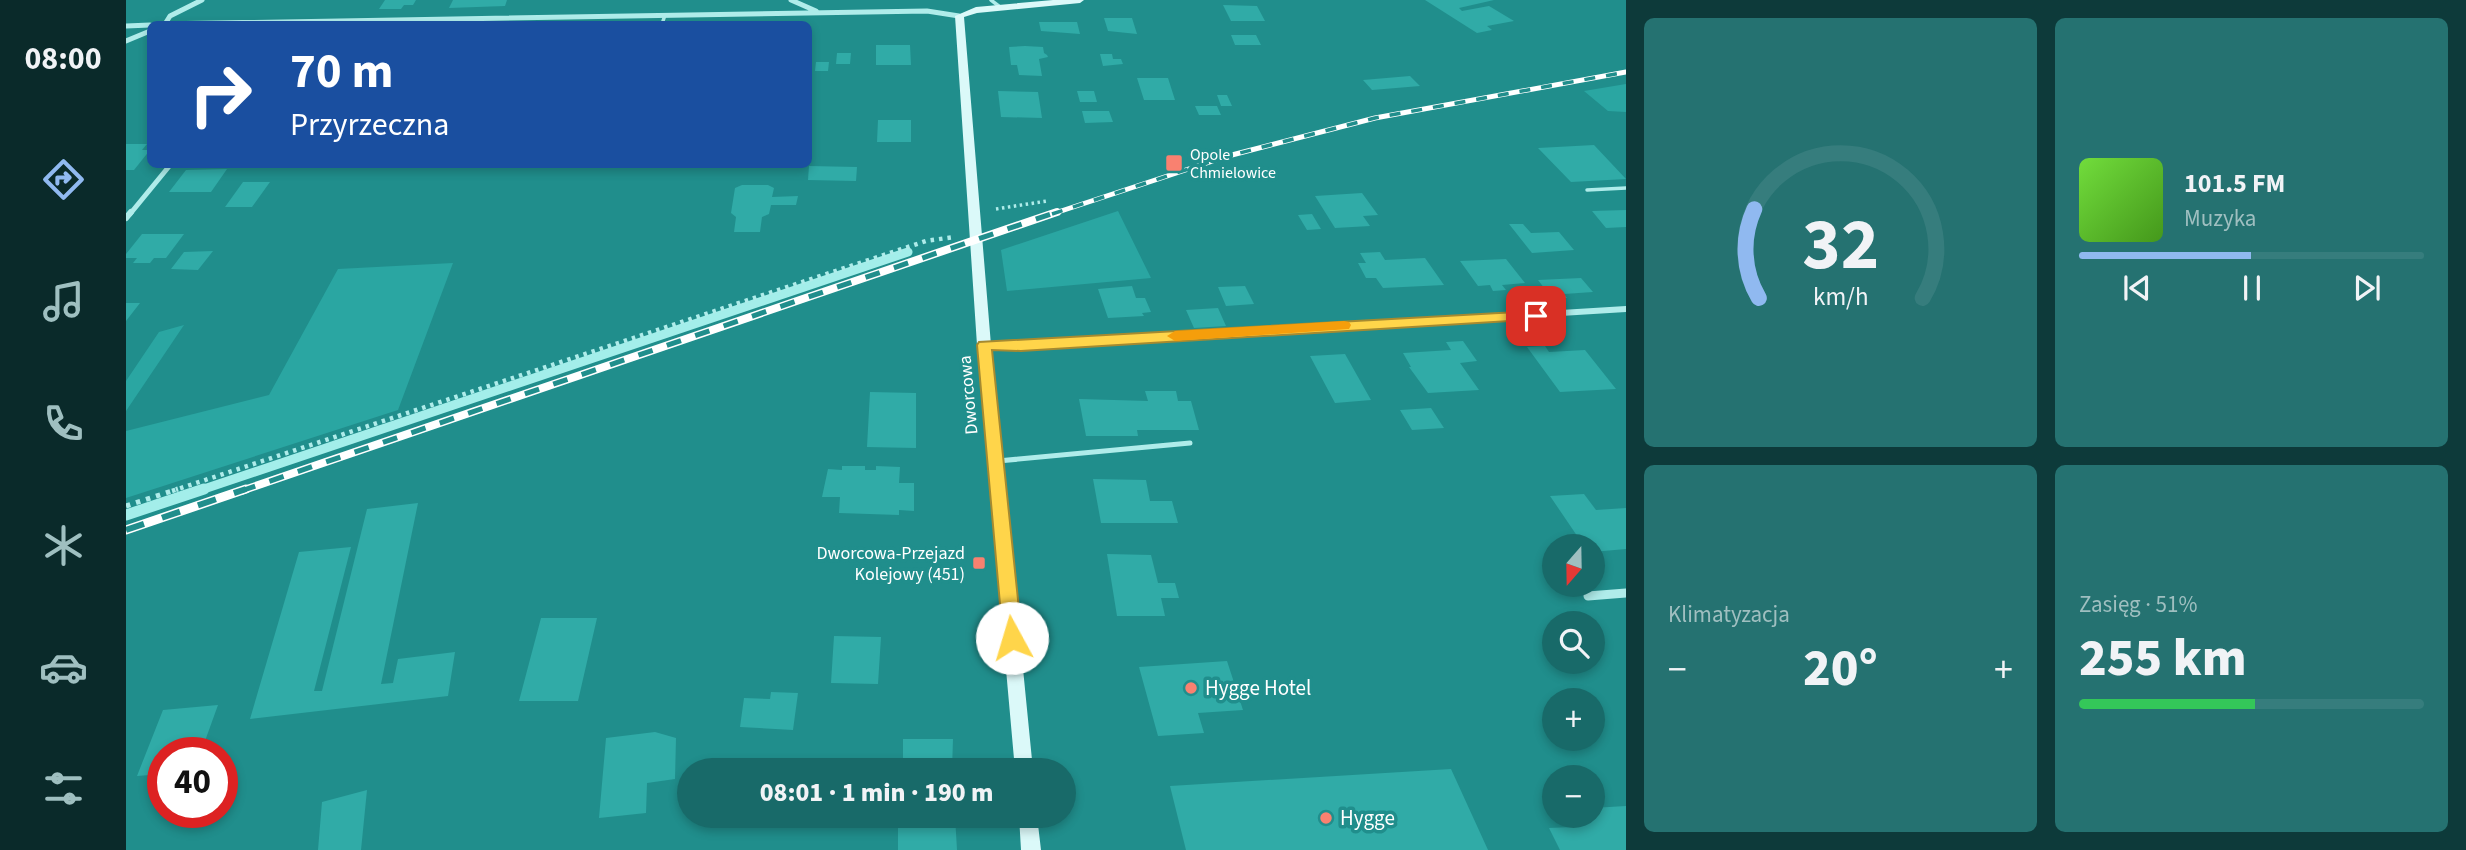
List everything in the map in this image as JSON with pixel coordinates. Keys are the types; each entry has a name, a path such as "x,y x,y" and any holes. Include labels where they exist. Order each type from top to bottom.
{"street":[{"path":"167,21 170,16 202,0"},
{"path":"791,0 820,12"},
{"path":"383,21 927,11 959,16 976,10 1080,0"},
{"name":"Dworcowa","path":"959,16 984,345 1023,758"},
{"path":"126,26 147,25"},
{"path":"126,41 147,32"},
{"path":"126,218 168,168"},
{"path":"984,345 1035,345 1626,309"},
{"path":"1605,595 1626,593"},
{"path":"1029,828 1031,850"}],"lane":[{"path":"991,0 1000,7"},
{"path":"663,21 665,15"},
{"path":"1587,190 1626,188"},
{"path":"995,461 1189,443"}],"path":[{"path":"987,210 1048,201"},
{"path":"126,506 926,241 976,233"}],"green space":[{"path":"1626,84 1626,112 1608,111 1584,91"},
{"path":"1118,211 1151,278 1007,291 1001,250"},
{"path":"453,263 398,410 126,498 126,431 269,395 338,269"},
{"path":"184,325 126,411 126,381 159,332"}],"building":[{"path":"385,0 416,0 413,5 404,5 401,9 379,9"},
{"path":"453,0 507,0 505,6 449,8"},
{"path":"1425,0 1494,0 1459,8 1462,11 1489,6 1514,21 1487,26 1492,30 1477,33"},
{"path":"1223,5 1257,6 1265,21 1231,21"},
{"path":"1104,18 1132,18 1137,34 1108,31"},
{"path":"1039,22 1077,22 1080,34 1041,31"},
{"path":"1231,35 1256,35 1261,45 1235,45"},
{"path":"876,45 910,45 911,65 876,65"},
{"path":"1009,47 1043,47 1048,57 1039,59 1042,76 1019,75 1017,65 1011,65"},
{"path":"837,53 851,53 850,64 836,64"},
{"path":"1100,54 1112,54 1113,59 1121,59 1123,64 1103,66"},
{"path":"816,62 829,62 828,71 815,71"},
{"path":"1410,76 1420,86 1372,90 1363,80"},
{"path":"1137,78 1168,78 1175,100 1144,100"},
{"path":"998,91 1038,92 1042,118 1001,117"},
{"path":"1077,91 1094,91 1097,102 1080,102"},
{"path":"1217,95 1227,95 1232,106 1221,106"},
{"path":"1195,106 1217,106 1221,115 1199,115"},
{"path":"1082,111 1109,111 1113,122 1085,123"},
{"path":"878,120 911,120 911,142 877,142"},
{"path":"126,144 147,144 142,150 147,150 147,154 134,170 126,170"},
{"path":"1594,145 1626,179 1571,182 1538,148"},
{"path":"812,166 857,167 856,181 808,180 809,168"},
{"path":"227,169 211,192 169,192 186,170"},
{"path":"243,182 270,182 252,207 225,207"},
{"path":"742,185 768,185 774,188 772,197 798,196 796,205 771,205 769,214 762,217 760,232 734,232 736,217 731,213 735,188"},
{"path":"1362,193 1378,215 1363,216 1370,226 1335,228 1315,196"},
{"path":"1626,210 1626,227 1606,228 1592,211"},
{"path":"1312,214 1321,229 1307,230 1298,215"},
{"path":"1509,224 1523,224 1531,233 1559,232 1574,250 1532,253"},
{"path":"142,234 184,234 166,258 154,258 150,263 133,263 137,258 126,258 126,254"},
{"path":"213,251 198,270 171,269 184,252"},
{"path":"1380,252 1385,260 1425,258 1444,285 1383,288 1376,278 1366,278 1358,263 1366,263 1360,253"},
{"path":"1506,259 1525,283 1502,285 1506,290 1493,291 1490,285 1478,286 1460,261"},
{"path":"1581,278 1593,292 1564,294 1567,298 1552,298 1538,280"},
{"path":"1132,286 1136,298 1145,298 1151,312 1142,313 1144,316 1108,318 1098,289"},
{"path":"1245,286 1254,304 1226,306 1218,287"},
{"path":"126,303 140,303 126,321"},
{"path":"1218,308 1226,326 1194,328 1186,310"},
{"path":"1463,341 1477,361 1460,363 1479,390 1428,393 1409,367 1403,353 1451,350 1446,342"},
{"path":"1545,346 1549,352 1585,350 1616,389 1560,392 1527,347"},
{"path":"1345,354 1371,400 1335,403 1310,356"},
{"path":"1145,391 1176,391 1178,401 1191,401 1199,430 1137,430 1138,436 1086,436 1079,399 1148,401"},
{"path":"870,392 916,393 916,448 867,447"},
{"path":"1431,408 1444,428 1412,430 1400,410"},
{"path":"842,466 865,466 865,470 876,470 876,466 900,467 899,483 914,483 914,511 899,510 899,515 839,513 840,497 822,497 828,469 842,470"},
{"path":"1093,479 1146,480 1150,501 1172,501 1178,523 1101,523"},
{"path":"1584,494 1596,510 1626,508 1626,549 1605,551 1605,534 1576,534 1550,496"},
{"path":"418,503 381,684 393,683 398,659 455,652 448,696 250,719 299,552 351,547 314,691 322,691 367,509"},
{"path":"1107,554 1151,555 1158,583 1175,583 1179,598 1161,598 1165,616 1117,616"},
{"path":"541,618 597,618 578,701 519,701"},
{"path":"834,636 881,637 878,684 831,683"},
{"name":"Hygge Hotel","path":"1227,661 1243,710 1198,713 1204,733 1158,736 1139,667"},
{"path":"771,692 798,693 793,730 740,727 744,698 770,699"},
{"path":"218,705 206,737 152,737 163,710"},
{"path":"655,732 676,738 675,779 647,783 646,813 599,818 606,738"},
{"path":"903,739 953,739 952,758 903,758"},
{"path":"147,751 147,775 137,776"},
{"name":"Hygge","path":"1451,769 1488,850 1186,850 1170,786"},
{"path":"367,790 361,850 318,850 322,802"},
{"path":"1626,806 1626,850 1560,850 1549,828 1605,828 1605,807"},
{"path":"898,828 956,828 957,850 898,850"}],"waterway":[{"path":"198,491 908,252"},
{"path":"198,491 204,489"},
{"path":"126,515 198,491"}],"railway":[{"path":"1052,214 1228,156 1375,118 1626,72"},
{"path":"241,491 1057,212"},
{"path":"126,530 246,489"}],"slow traffic":[{"path":"1175,336 1344,325"}],"place":[{"name":"Opole Chmielowice","path":"1174,163"},
{"name":"Dworcowa-Przejazd Kolejowy (451)","path":"979,563"},
{"name":"Hygge Hotel","path":"1191,688"},
{"name":"Hygge","path":"1326,818"}],"route":[{"path":"1012,638 984,345 1021,346 1536,316"}]}
